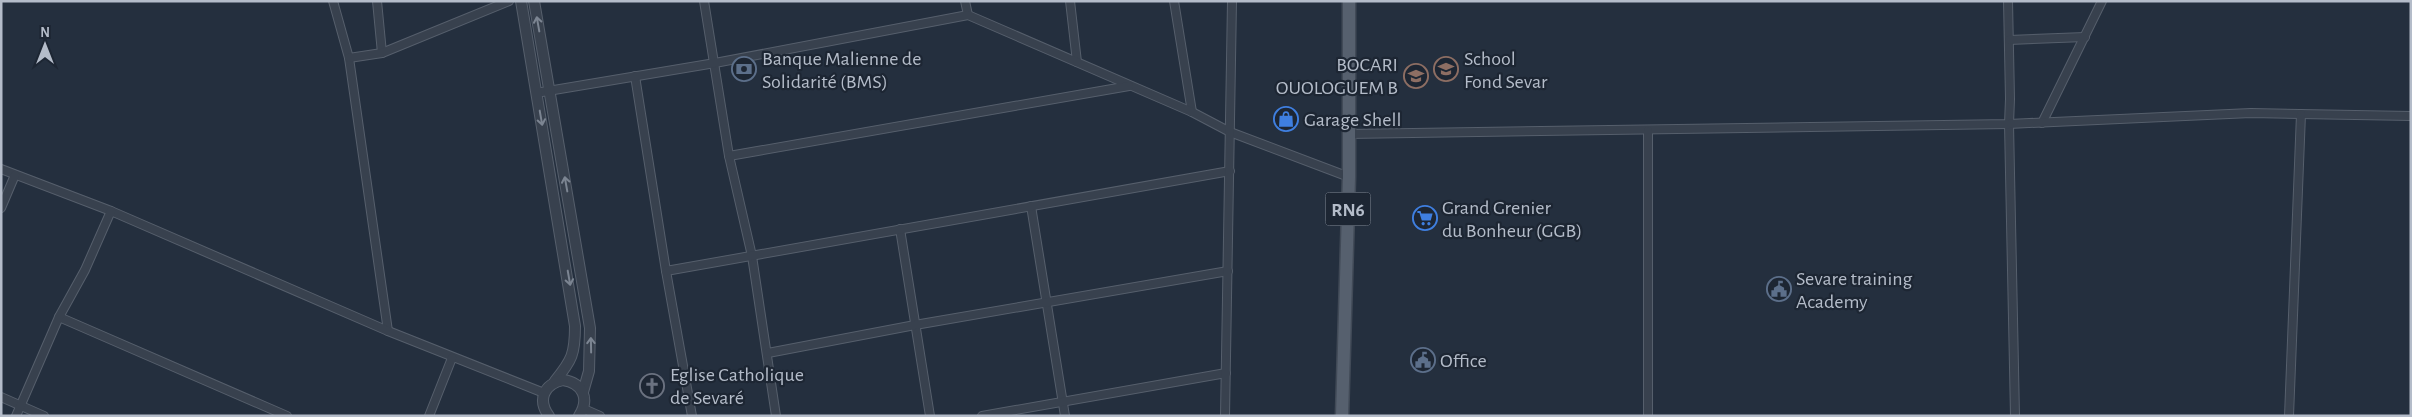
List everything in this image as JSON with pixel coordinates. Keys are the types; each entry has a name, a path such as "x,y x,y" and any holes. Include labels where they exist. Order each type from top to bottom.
{"main road":[{"name":"RN6","path":"1342,416 1349,177 1349,1"}],"street":[{"path":"333,1 349,58 388,331"},
{"path":"377,1 382,53"},
{"path":"349,58 382,53 509,1"},
{"path":"521,1 575,326 575,344 571,362 555,382 548,386 544,393 545,414"},
{"path":"534,1 590,328 589,371 583,392 581,412 600,416"},
{"path":"704,1 729,156 752,256 776,416"},
{"path":"965,1 968,15"},
{"path":"1070,1 1077,62"},
{"path":"1174,1 1192,112"},
{"path":"1225,416 1232,1"},
{"path":"2008,1 2008,124 2015,416"},
{"path":"2042,123 2102,1"},
{"path":"536,93 715,63 968,15 1192,112 1230,132 1349,177"},
{"path":"2009,40 2085,37"},
{"path":"635,76 666,271 692,416"},
{"path":"729,156 1129,86"},
{"path":"1348,134 1648,131 2008,124 2251,113 2411,116"},
{"path":"2289,416 2301,114"},
{"path":"1648,131 1648,416"},
{"path":"1,169 111,211 452,358 544,393"},
{"path":"666,271 1230,171"},
{"path":"1,208 15,175"},
{"path":"1030,206 1065,416"},
{"path":"16,416 58,317 85,270 111,211"},
{"path":"900,229 930,416"},
{"path":"768,353 915,325 1228,271"},
{"path":"58,317 287,416"},
{"path":"428,416 452,358"},
{"path":"982,416 1226,373"},
{"path":"555,382 571,381 583,392"},
{"path":"1,397 44,416"},
{"path":"259,416 263,406"}],"place":[{"name":"Banque Malienne de Solidarité (BMS)","path":"744,69"},
{"name":"School Fond Sevar","path":"1446,69"},
{"name":"BOCARI OUOLOGUEM B","path":"1416,76"},
{"name":"Garage Shell","path":"1286,119"},
{"name":"Grand Grenier du Bonheur (GGB)","path":"1425,218"},
{"name":"Sevare training Academy","path":"1779,289"},
{"name":"Office","path":"1423,360"},
{"name":"Eglise Catholique de Sevaré","path":"652,386"}]}
